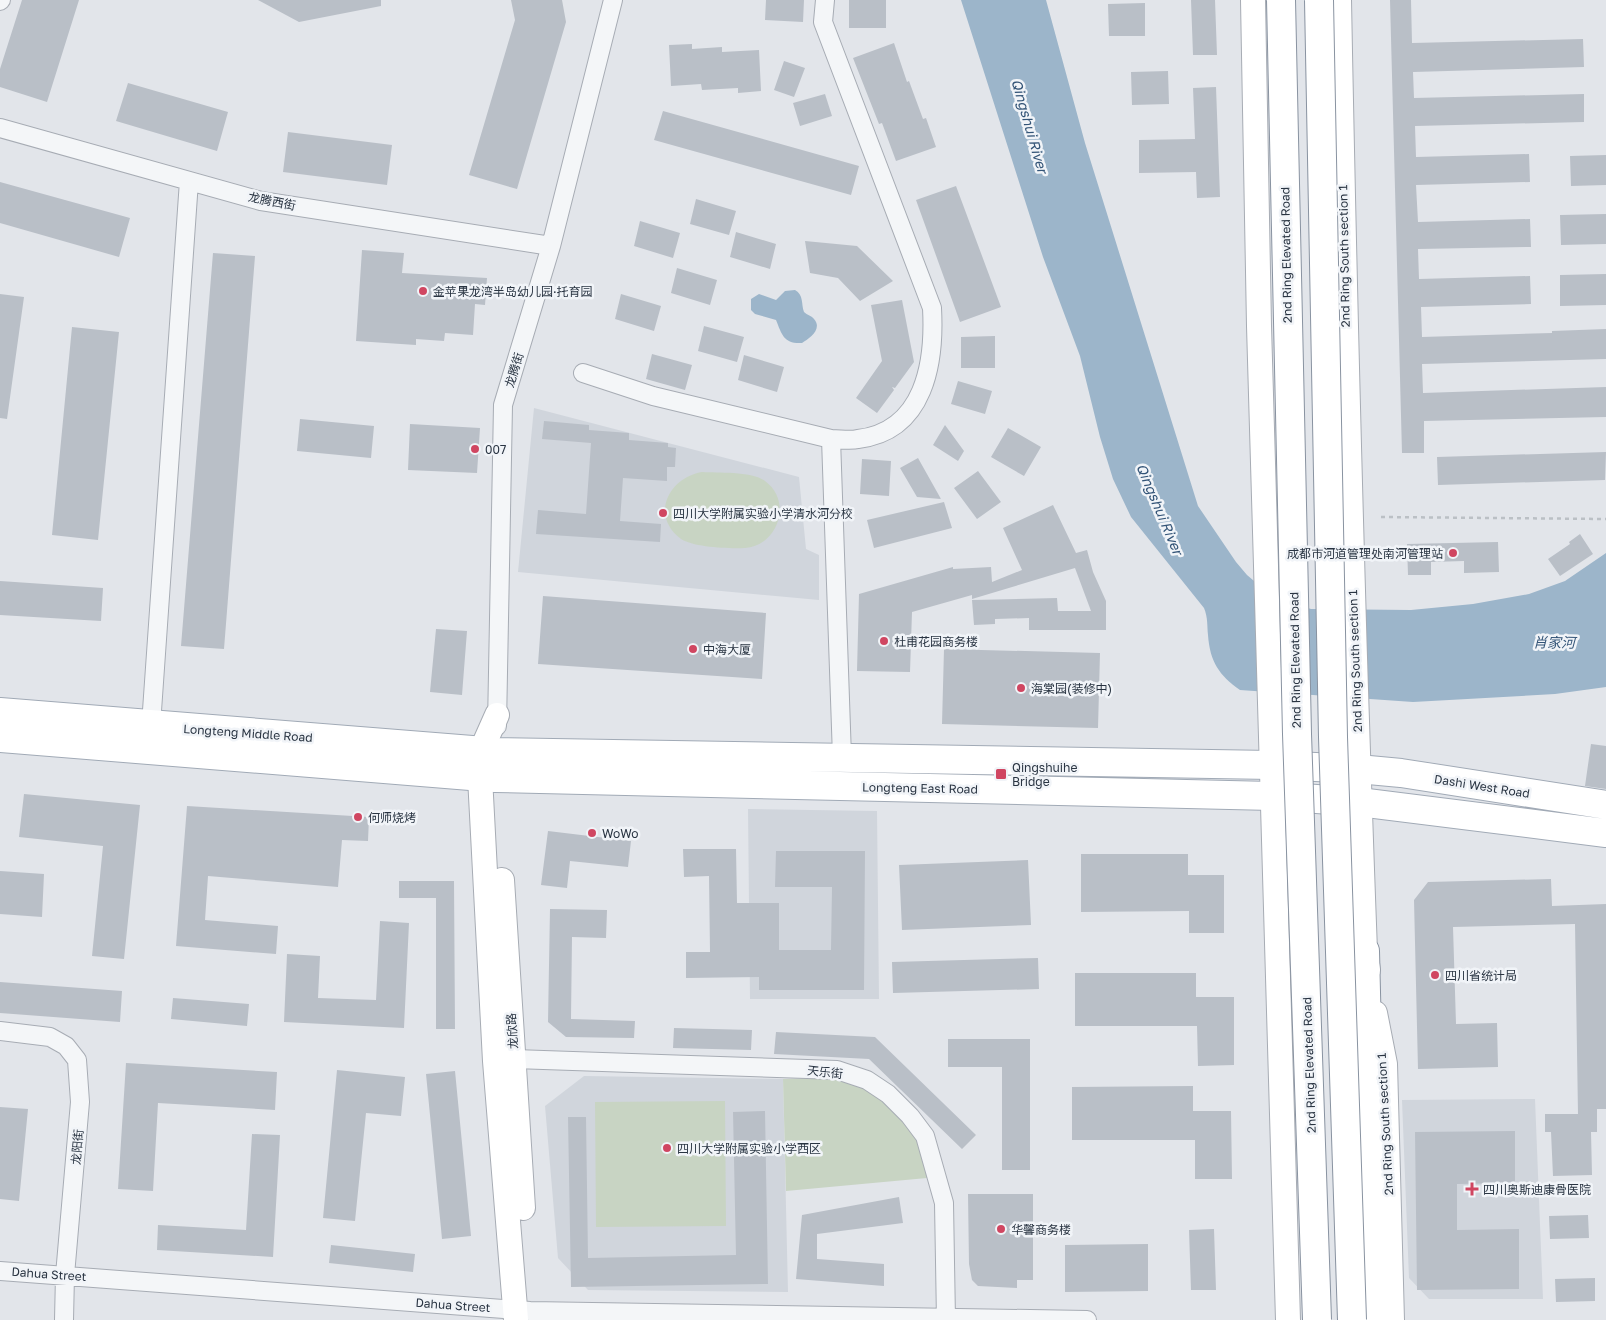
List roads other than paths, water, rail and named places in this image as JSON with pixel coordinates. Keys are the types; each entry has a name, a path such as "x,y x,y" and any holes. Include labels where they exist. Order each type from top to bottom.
{"main road":[{"path":"1253,0 1260,336 1268,563 1288,1320"},
{"name":"2nd Ring Elevated Road","path":"1281,0 1297,734 1317,1320"},
{"path":"1319,0 1333,736 1352,1320"},
{"name":"2nd Ring South section 1","path":"1339,0 1359,802 1365,951 1384,1064 1392,1320"},
{"name":"Longteng Middle Road","path":"0,712 151,725 488,764"},
{"path":"497,715 488,764 496,1062 523,1315"},
{"name":"Longteng Middle Road","path":"0,738 488,764"},
{"path":"488,764 842,757 1273,765 1358,769"},
{"name":"Longteng East Road","path":"488,764 1274,796 1359,802"},
{"name":"龙欣路","path":"488,764 514,1059 523,1315"},
{"name":"Dashi West Road","path":"1358,769 1606,804"},
{"path":"1359,802 1606,833"},
{"path":"1365,951 1374,1320"}],"street":[{"name":"龙腾街","path":"497,715 503,405 551,246 613,0"},
{"path":"583,373 653,396 831,439 858,440 881,432 898,422 912,408 922,392 929,369 933,337 932,308 823,22 825,0"},
{"name":"龙腾西街","path":"0,128 261,201 551,246"},
{"path":"151,725 189,181"},
{"path":"831,439 842,757"},
{"name":"龙阳街","path":"0,1031 50,1037 66,1046 77,1060 80,1102 65,1275 64,1320"},
{"name":"天乐街","path":"514,1059 837,1070 867,1080 888,1094 910,1116 925,1136 944,1203 946,1319"},
{"name":"Dahua Street","path":"0,1271 523,1315 1087,1320"}],"water":[{"path":"961,0 1046,0 1085,143 1198,506 1247,575 1273,597 1311,609 1411,610 1473,604 1529,594 1565,581 1606,553 1606,687 1555,694 1413,702 1240,690 1226,679 1213,660 1204,608 1131,517 1113,479 1100,437 1080,356 1043,257"},
{"path":"795,290 801,297 804,312 813,318 817,326 814,333 802,343 787,340 784,338 776,320 755,314 751,310 751,299 759,294 776,300 785,291"}],"place":[{"name":"金苹果龙湾半岛幼儿园·托育园","path":"423,291"},
{"name":"007","path":"475,449"},
{"name":"四川大学附属实验小学清水河分校","path":"663,513"},
{"name":"成都市河道管理处南河管理站","path":"1453,553"},
{"name":"杜甫花园商务楼","path":"884,641"},
{"name":"中海大厦","path":"693,649"},
{"name":"海棠园(装修中)","path":"1021,688"},
{"name":"Qingshuihe Bridge","path":"1001,774"},
{"name":"何师烧烤","path":"358,817"},
{"name":"WoWo","path":"592,833"},
{"name":"四川省统计局","path":"1435,975"},
{"name":"四川大学附属实验小学西区","path":"667,1148"},
{"name":"四川奥斯迪康骨医院","path":"1472,1189"},
{"name":"华馨商务楼","path":"1001,1229"}],"water label":[{"name":"Qingshui River","path":"1030,126"},
{"name":"Qingshui River","path":"1160,509"},
{"name":"肖家河","path":"1554,642"}]}
